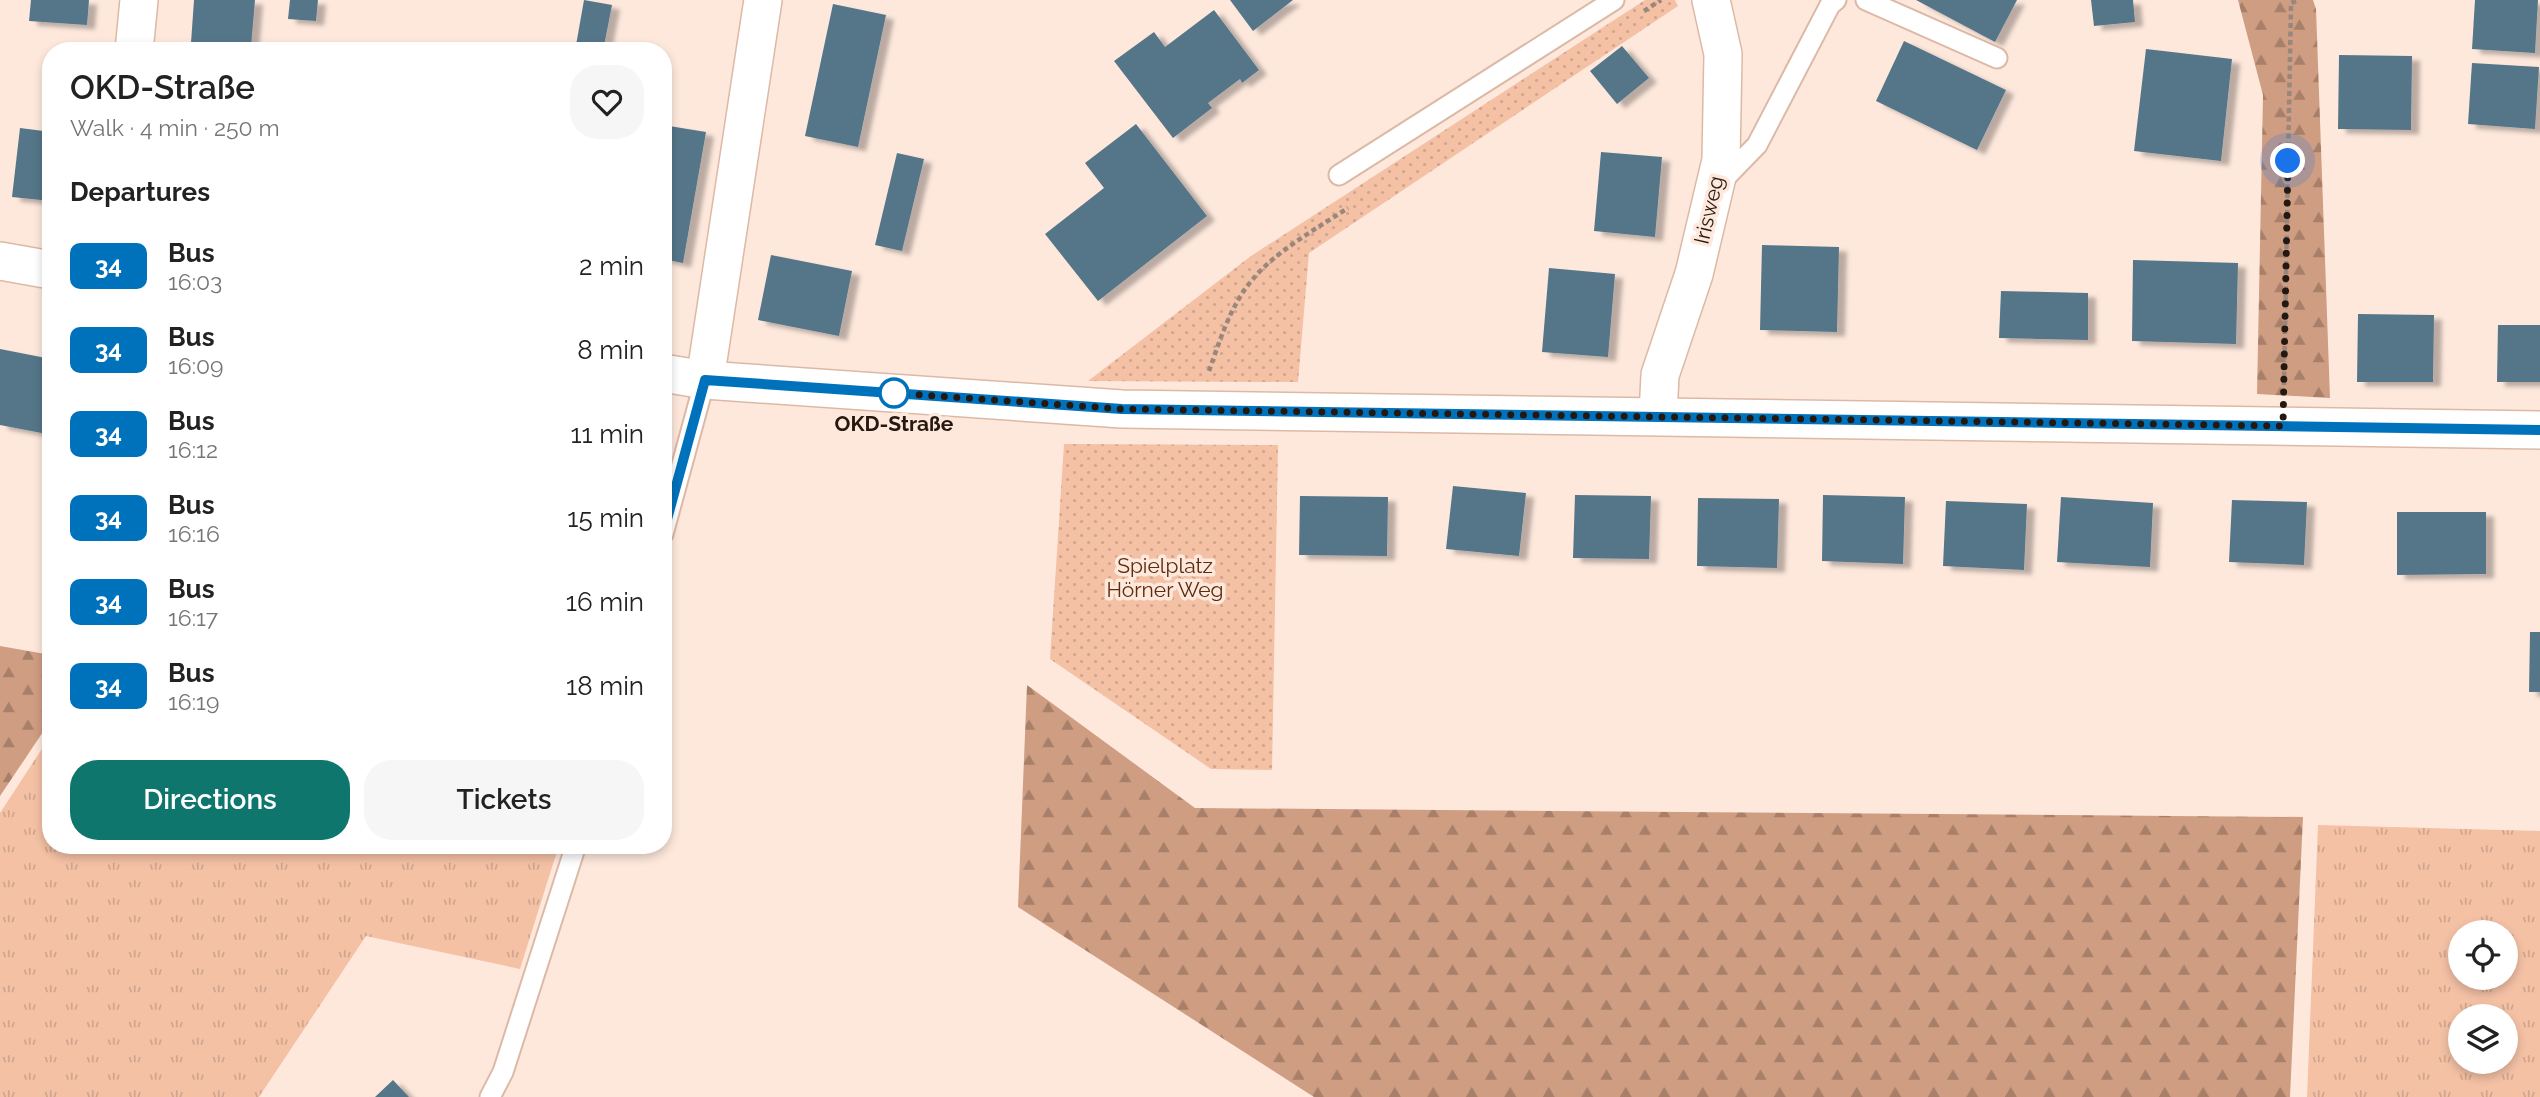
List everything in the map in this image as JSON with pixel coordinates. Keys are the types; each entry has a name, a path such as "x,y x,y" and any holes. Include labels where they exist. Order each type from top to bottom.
{"street":[{"path":"135,42 139,0"},
{"path":"705,380 763,0"},
{"name":"Irisweg","path":"1658,415 1660,375 1694,274 1721,160 1723,54 1711,0"},
{"path":"0,261 42,268"},
{"path":"672,374 705,380 1005,402 1195,409 2540,430"}],"lane":[{"path":"1339,175 1614,0"},
{"path":"1715,188 1757,145 1830,5 1836,0"},
{"path":"1866,0 1997,58"},
{"path":"672,501 705,380"},
{"path":"490,1097 503,1072 573,854"}],"path":[{"path":"1638,15 1661,0"},
{"path":"2283,426 2291,1 2299,0"},
{"path":"1195,409 1224,327 1253,278 1301,239 1359,200"}],"green space":[{"path":"1645,0 1675,0 1678,6 1309,253 1298,382 1088,381 1251,256"},
{"path":"2238,0 2313,0 2316,9 2330,398 2257,394 2263,95"},
{"name":"Spielplatz Hörner Weg","path":"1064,444 1278,445 1272,770 1211,769 1050,659"},
{"path":"0,646 42,653 42,733 0,796"},
{"path":"1027,685 1195,808 2303,817 2290,1097 1314,1097 1018,907"},
{"path":"42,749 42,854 556,854 520,969 366,936 259,1097 0,1097 0,813"},
{"path":"2318,825 2540,831 2540,1097 2307,1097"}],"building":[{"path":"31,0 89,0 87,25 29,21"},
{"path":"194,0 255,0 251,42 191,42"},
{"path":"290,0 318,0 316,21 288,19"},
{"path":"584,0 612,5 605,42 577,42"},
{"path":"1230,0 1293,0 1253,31"},
{"path":"1916,0 2017,0 1995,42"},
{"path":"2091,0 2133,0 2135,22 2094,26"},
{"path":"2475,0 2538,0 2535,53 2472,49"},
{"path":"833,4 886,15 858,147 805,136"},
{"path":"1214,10 1259,70 1242,83 1240,79 1208,103 1212,108 1173,138 1114,61 1154,32 1165,47"},
{"path":"1904,41 2006,90 1977,150 1876,101"},
{"path":"1622,46 1649,78 1617,104 1590,71"},
{"path":"2146,49 2232,59 2221,161 2134,151"},
{"path":"2339,55 2412,56 2411,130 2338,129"},
{"path":"2472,63 2539,67 2535,129 2468,124"},
{"path":"1136,124 1207,216 1098,301 1045,234 1104,188 1085,163"},
{"path":"672,126 706,132 683,263 672,261"},
{"path":"20,128 42,131 42,200 12,197"},
{"path":"1601,152 1662,157 1655,237 1594,231"},
{"path":"897,153 924,159 902,251 875,245"},
{"path":"1762,245 1839,247 1837,332 1760,330"},
{"path":"771,255 852,271 839,336 758,320"},
{"path":"2133,260 2238,263 2236,344 2132,341"},
{"path":"1549,268 1615,274 1608,357 1542,352"},
{"path":"2001,291 2088,293 2088,340 1999,338"},
{"path":"2358,314 2434,315 2433,382 2357,382"},
{"path":"2498,325 2540,325 2540,382 2497,382"},
{"path":"0,349 42,357 42,433 0,425"},
{"path":"1453,486 1526,493 1519,556 1446,549"},
{"path":"1575,495 1651,496 1649,559 1573,558"},
{"path":"1823,495 1905,497 1903,564 1822,561"},
{"path":"1300,496 1388,497 1387,556 1299,555"},
{"path":"2061,497 2153,503 2150,567 2057,562"},
{"path":"1698,498 1779,499 1777,568 1697,566"},
{"path":"2232,500 2307,502 2304,565 2229,562"},
{"path":"1946,501 2027,504 2024,570 1943,566"},
{"path":"2397,512 2486,512 2486,574 2397,575"},
{"path":"2530,632 2540,632 2540,692 2529,692"},
{"path":"393,1080 409,1097 375,1097"}],"bus line":[{"name":"34","path":"672,501 705,380 1122,409 2540,430"}],"place":[{"name":"OKD-Straße","path":"894,393"}],"route":[{"path":"894,393 1122,409 2283,426 2288,161"}]}
